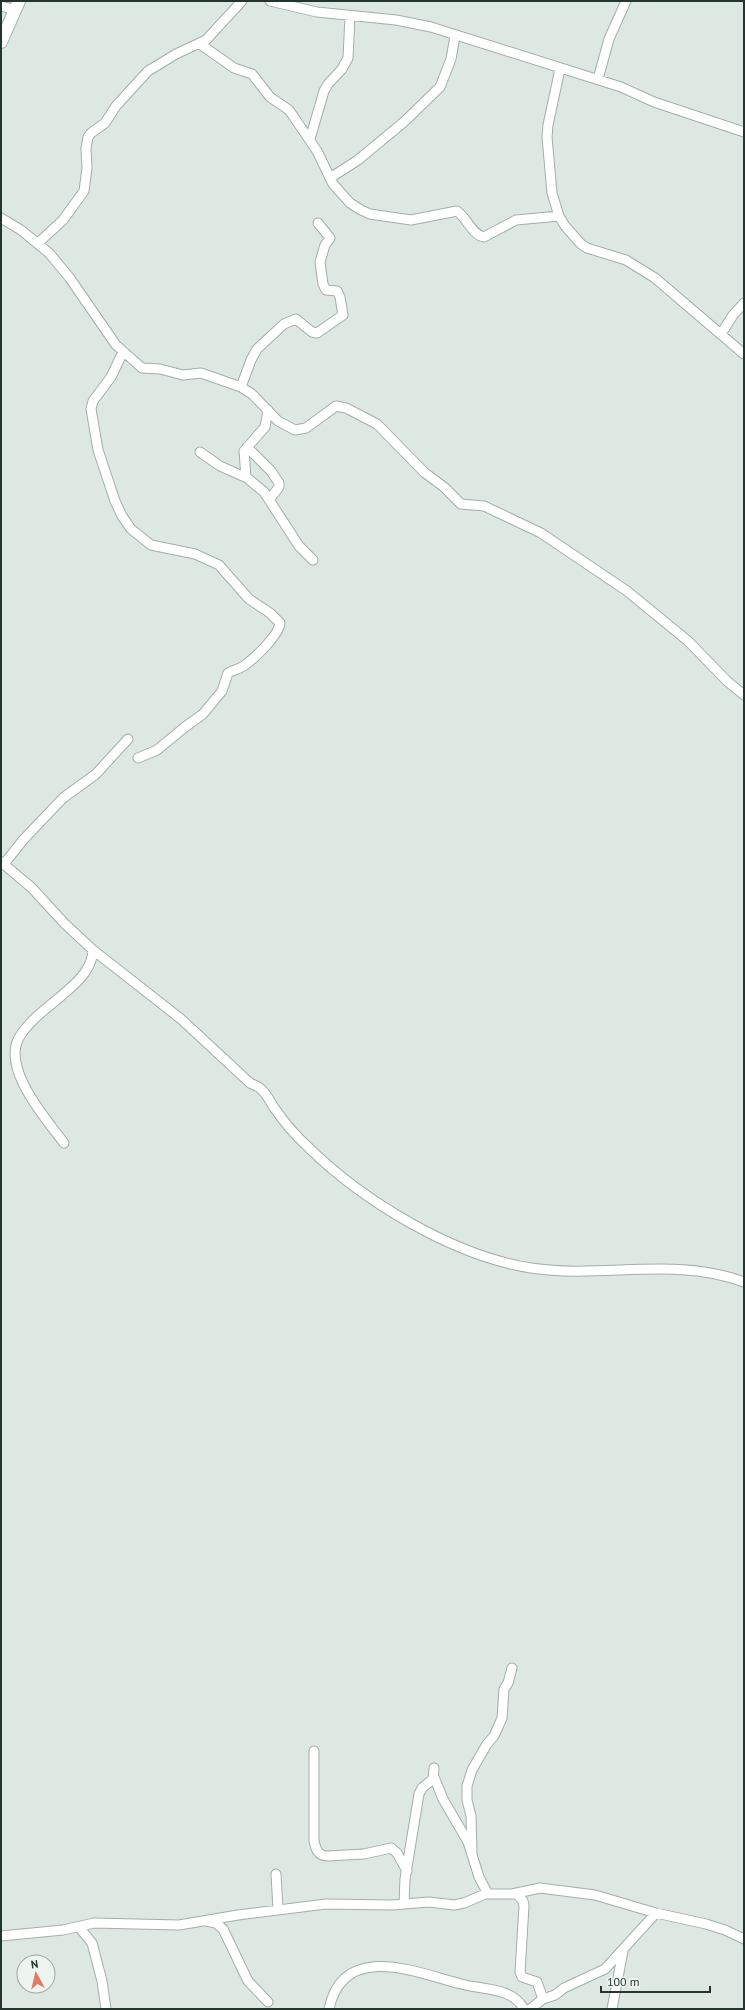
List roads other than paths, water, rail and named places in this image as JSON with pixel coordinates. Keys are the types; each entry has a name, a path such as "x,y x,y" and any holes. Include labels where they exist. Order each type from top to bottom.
{"main road":[{"path":"1,42 17,6"}],"street":[{"path":"38,243 63,220 84,191 87,168 86,148 88,137 91,133 105,123 116,106 148,71 176,54 200,44 214,33 242,1"},
{"path":"270,1 317,12 415,23 598,80 654,102 744,132"},
{"path":"598,80 609,39 626,1"},
{"path":"1,6 17,6"},
{"path":"310,140 324,91 328,84 342,69 348,58 350,16"},
{"path":"330,178 358,160 405,121 440,87 451,59 456,36"},
{"path":"200,44 234,68 254,76 270,97 289,110 310,140 330,178 350,203 365,212 411,220 457,211 462,214 481,237 486,236 516,220 559,216"},
{"path":"560,69 548,125 547,137 552,193 559,216 581,244 587,248 626,260 655,278 744,354"},
{"path":"1,218 38,243 59,264 102,327 123,352 142,368 160,369 183,375 201,373 241,387 248,391 278,421 294,430 306,428 336,406 346,408 373,420 425,473 444,487 457,501 464,505 488,508 541,534 581,559 628,591 688,641 727,681 744,695"},
{"path":"241,387 254,354 284,324 296,319 312,332 318,333 343,315 340,297 337,292 326,290 323,284 320,262 325,245 330,238 318,223"},
{"path":"721,334 733,315 744,303"},
{"path":"123,352 111,377 93,401 91,409 98,450 115,502 122,516 131,529 151,545 195,554 219,565 248,599 270,613 280,623 277,631 268,644 245,665 228,673 222,691 204,714 185,727 157,750 138,758"},
{"path":"247,478 244,452 265,427 268,410"},
{"path":"247,447 271,471 279,482 279,487 269,500"},
{"path":"200,452 220,466 247,478 264,492 299,546 313,560"},
{"path":"128,739 96,774 63,798 2,863 32,888 64,923 93,950 181,1019 248,1081 260,1088 289,1126 308,1147 332,1169 381,1205 440,1238 458,1247 499,1260 532,1268 607,1272 688,1269 710,1272 744,1282"},
{"path":"64,1143 32,1098 18,1070 14,1051 16,1043 24,1030 84,973 90,965 93,950"},
{"path":"472,1853 471,1816 467,1800 467,1786 472,1770 487,1743 494,1736 501,1722 504,1689 508,1683 512,1668"},
{"path":"314,1751 314,1841 317,1851 322,1856 328,1856 364,1854 391,1848 397,1853 407,1871"},
{"path":"404,1904 407,1871 420,1791 434,1773 443,1799 472,1853 479,1877 488,1894"},
{"path":"276,1874 278,1909"},
{"path":"1,1936 79,1927 94,1923 179,1925 278,1909 326,1904 382,1905 429,1902 459,1904 488,1894 516,1893 535,1888 584,1893 656,1913 706,1924 725,1930 744,1939"},
{"path":"516,1893 523,1901 524,1906 520,1972 522,1977 537,1982 541,1989 543,1999"},
{"path":"530,2009 543,1999 556,1995 564,1988 605,1969 624,1950 656,1913"},
{"path":"204,1920 216,1923 223,1929 248,1981 268,2002"},
{"path":"79,1927 92,1943 102,1981 106,2009"},
{"path":"612,2009 624,1950"},
{"path":"328,2009 339,1986 346,1978 357,1971 377,1965 443,1977 463,1985 508,1994 516,1998 524,2009"}]}
